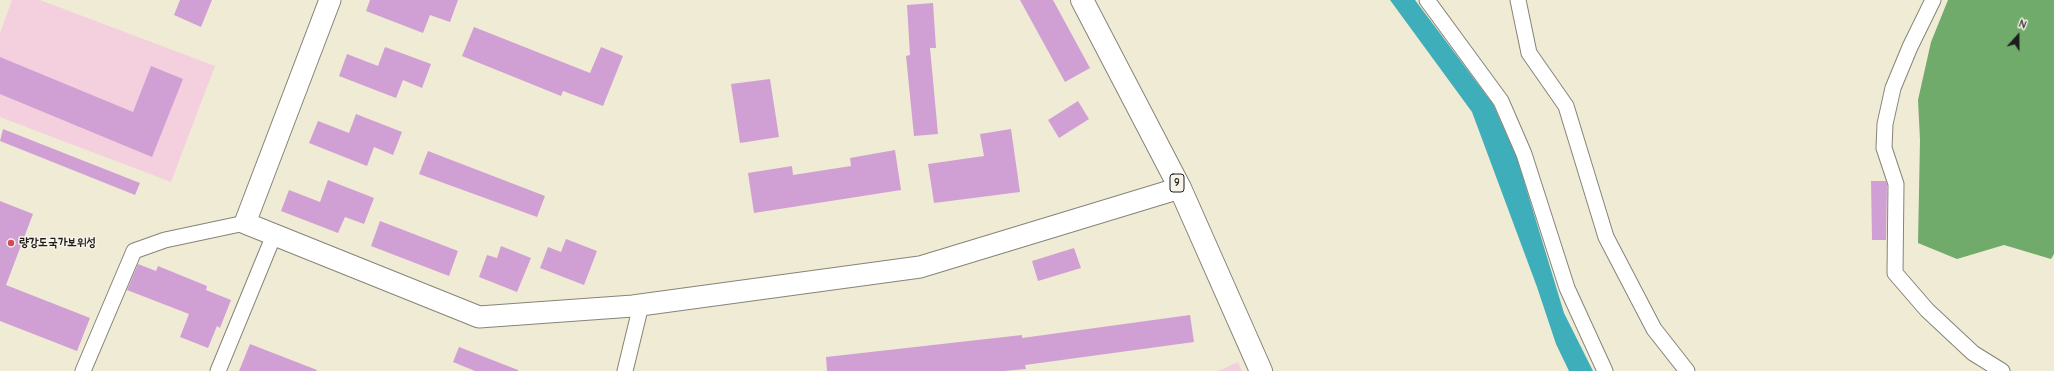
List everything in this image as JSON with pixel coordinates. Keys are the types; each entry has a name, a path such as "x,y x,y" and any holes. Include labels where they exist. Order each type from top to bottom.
{"main road":[{"path":"330,0 245,223 480,317 641,305 920,267 1180,188"},
{"name":"9","path":"1082,0 1180,188 1261,371"}],"street":[{"path":"1427,0 1501,101 1524,154 1567,288 1605,371"},
{"path":"1518,0 1529,54 1566,106 1606,237 1654,329 1687,371"},
{"path":"1933,0 1910,47 1893,88 1885,124 1884,148 1896,184 1895,273 1926,310 1967,348 2002,371"},
{"path":"83,371 134,251 165,240 245,223"},
{"path":"218,371 274,235"},
{"path":"625,371 641,305"}],"shaded area":[{"path":"12,0 40,0 215,66 171,182 0,117 0,33"},
{"path":"1238,362 1242,371 1218,371"}],"green space":[{"path":"1948,0 2054,0 2054,254 2051,259 2004,245 1957,259 1918,243 1920,140 1918,100 1931,42"}],"water":[{"path":"1390,0 1415,0 1493,104 1517,158 1564,313 1593,371 1569,371 1556,344 1537,287 1472,112"}],"building":[{"path":"180,0 212,0 201,27 174,15"},
{"path":"370,0 458,0 450,22 430,15 423,33 366,11"},
{"path":"1020,0 1053,0 1090,68 1065,82"},
{"path":"933,3 936,48 930,48 938,134 914,136 906,56 910,55 907,5"},
{"path":"474,27 590,73 601,47 623,56 603,106 563,91 561,96 462,56"},
{"path":"385,47 431,64 422,88 403,80 396,98 339,76 347,54 378,66"},
{"path":"0,57 133,112 151,66 183,79 152,157 0,94"},
{"path":"770,79 779,137 740,143 731,84"},
{"path":"1078,101 1089,119 1059,138 1048,120"},
{"path":"356,114 402,132 393,155 374,147 367,166 309,143 318,121 349,133"},
{"path":"3,129 140,183 135,195 0,141"},
{"path":"1011,129 1020,192 934,203 928,164 984,156 980,134"},
{"path":"895,150 901,190 754,213 748,173 792,166 793,175 851,166 850,158"},
{"path":"428,151 545,196 537,217 419,174"},
{"path":"328,180 374,198 364,224 345,217 338,233 281,211 289,190 320,202"},
{"path":"1871,181 1886,181 1886,240 1872,240"},
{"path":"0,201 33,214 6,285 90,318 77,351 0,321"},
{"path":"380,221 458,251 449,276 371,246"},
{"path":"566,239 597,251 584,285 540,268 548,247 561,252"},
{"path":"501,246 531,258 517,292 479,277 487,255 497,258"},
{"path":"1074,248 1081,268 1038,281 1032,261"},
{"path":"138,264 156,271 158,266 207,286 206,290 231,300 220,328 217,326 208,348 180,337 189,314 127,290"},
{"path":"1190,315 1194,342 1025,365 1026,369 1004,371 827,371 826,357 1022,335 1022,338"},
{"path":"250,344 317,370 239,371"},
{"path":"459,347 518,371 475,371 453,362"}],"place":[{"name":"량강도국가보위성","path":"11,243"}]}
